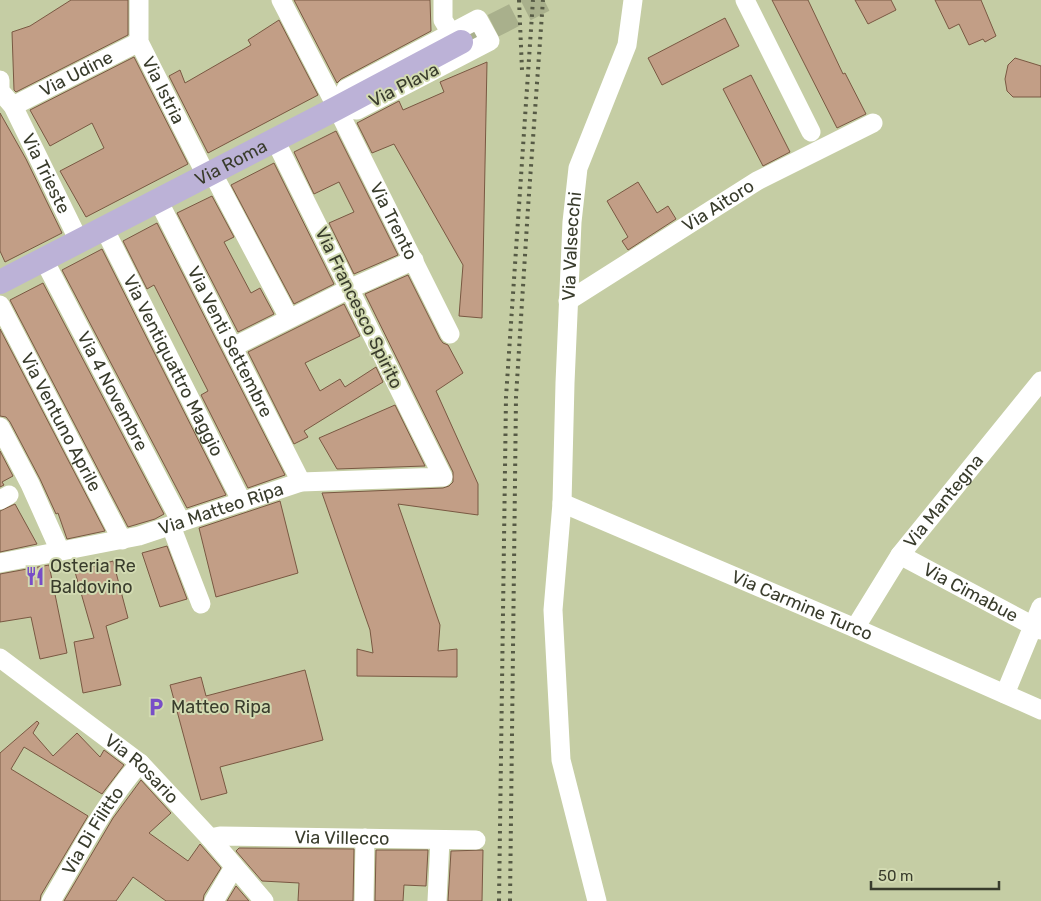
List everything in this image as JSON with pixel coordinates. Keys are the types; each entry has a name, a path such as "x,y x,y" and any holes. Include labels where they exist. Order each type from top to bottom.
{"main road":[{"name":"Via Roma","path":"0,282 338,108 456,38"}],"street":[{"name":"Via Istria","path":"139,0 139,42 209,174 289,318"},
{"path":"281,0 338,108"},
{"path":"444,0 444,20 456,38"},
{"name":"Via Valsecchi","path":"597,901 561,760 553,610 562,503 568,301 572,222 578,168 627,45 634,0"},
{"path":"745,0 811,132"},
{"name":"Via Udine","path":"13,106 139,42"},
{"name":"Via Trieste","path":"0,80 0,91 13,106 79,241"},
{"name":"Via Trento","path":"338,108 450,334"},
{"name":"Via Aitoro","path":"568,301 757,181 873,123"},
{"name":"Via Francesco Spirito","path":"275,140 443,477"},
{"name":"Via Venti Settembre","path":"158,200 301,482"},
{"name":"Via Ventiquattro Maggio","path":"104,228 242,502"},
{"name":"Via 4 Novembre","path":"44,260 176,524 201,604"},
{"path":"232,346 349,289 414,260"},
{"name":"Via Ventuno Aprile","path":"0,305 122,540"},
{"name":"Via Mantegna","path":"855,628 900,555 1041,381"},
{"path":"0,427 30,484 60,552"},
{"name":"Via Matteo Ripa","path":"0,563 139,536 301,482 443,477"},
{"name":"Via Carmine Turco","path":"562,503 1041,710"},
{"name":"Via Cimabue","path":"900,555 1037,628"},
{"path":"1005,694 1037,628 1041,607"},
{"name":"Via Rosario","path":"0,658 140,763 210,838 264,901"},
{"name":"Via Di Filitto","path":"52,901 124,782 140,763"},
{"name":"Via Villecco","path":"210,838 220,836 476,840"},
{"path":"364,901 365,838"},
{"path":"437,901 440,840"},
{"path":"214,901 234,867"}],"building":[{"path":"71,0 128,0 128,35 16,92 14,90 12,32 30,26"},
{"path":"294,0 430,0 431,31 341,79 337,83"},
{"path":"772,0 808,0 843,74 845,73 866,114 837,128"},
{"path":"855,0 891,0 896,10 868,24"},
{"path":"935,0 981,0 996,36 985,42 983,39 969,45 959,24 949,29"},
{"path":"725,18 739,46 662,85 648,58"},
{"path":"279,20 318,95 208,153 169,76 180,70 185,83 251,45 248,40"},
{"path":"134,57 188,164 86,217 60,171 104,148 92,123 50,146 30,110"},
{"path":"1015,58 1041,66 1041,97 1013,97 1007,91 1005,79 1008,65"},
{"path":"487,62 482,318 459,316 463,265 394,144 372,153 357,123 399,101 403,110 444,92 440,82"},
{"path":"751,75 790,152 763,166 723,89"},
{"path":"0,113 26,159 62,233 5,262 0,251"},
{"path":"336,131 398,255 354,274 329,223 354,212 339,182 314,194 294,152"},
{"path":"274,163 334,284 294,304 231,185"},
{"path":"638,182 657,213 668,206 676,219 628,250 622,241 628,237 607,201"},
{"path":"212,196 234,237 224,242 251,293 260,288 274,314 238,332 177,213"},
{"path":"157,223 285,475 248,488 201,395 208,391 154,285 147,289 123,241"},
{"path":"102,249 226,495 187,508 62,270"},
{"path":"408,275 440,339 448,345 463,373 436,391 478,484 478,515 398,504 440,625 438,651 457,649 457,677 357,676 357,649 373,653 370,630 322,493 443,488 453,482 453,472 365,294"},
{"path":"43,283 164,514 155,519 128,527 10,300"},
{"path":"344,304 360,336 305,363 320,391 340,379 345,387 376,367 383,382 304,431 308,437 294,444 248,352"},
{"path":"0,329 105,531 67,539 58,513 56,514 10,422 6,417 0,416"},
{"path":"395,405 425,466 337,469 319,438"},
{"path":"0,451 13,476 2,482 4,485 0,487"},
{"path":"280,501 298,573 216,597 199,528"},
{"path":"15,504 37,544 0,552 0,511"},
{"path":"167,546 187,599 160,607 142,553"},
{"path":"113,561 128,618 106,626 121,685 83,693 74,642 94,638 75,572"},
{"path":"49,565 67,653 40,659 31,617 0,622 0,574"},
{"path":"305,670 323,740 220,767 227,793 201,800 170,685 201,677 206,696"},
{"path":"37,721 39,723 33,733 53,756 77,733 100,757 104,750 124,765 102,794 24,747 11,769 88,816 41,895 40,901 0,901 0,753"},
{"path":"141,780 171,813 149,833 188,861 200,844 221,868 204,895 203,901 166,901 133,877 116,901 64,901 113,818"},
{"path":"239,848 354,849 353,901 298,901 299,883 262,881 236,851"},
{"path":"376,850 428,850 426,886 404,885 403,901 375,901"},
{"path":"483,850 482,901 448,901 451,851"},
{"path":"236,886 249,901 227,901"}],"tunnel":[{"path":"461,42 544,0"}],"railway":[{"path":"519,0 522,70"},
{"path":"499,901 506,397 533,0"},
{"path":"510,901 516,397 543,0"}],"place":[{"name":"Osteria Re Baldovino","path":"35,576"},
{"name":"Matteo Ripa","path":"156,707"}]}
